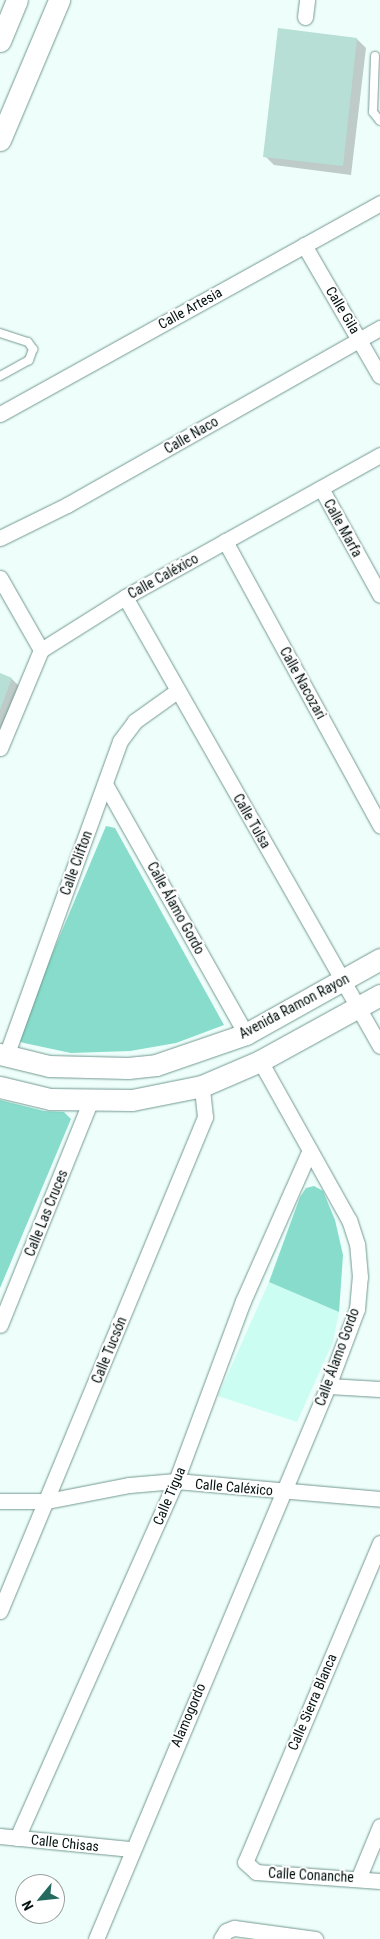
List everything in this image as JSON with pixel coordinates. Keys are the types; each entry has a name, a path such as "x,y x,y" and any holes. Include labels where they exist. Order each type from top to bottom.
{"main road":[{"path":"0,41 17,0"},
{"path":"0,140 59,0"},
{"name":"Avenida Ramon Rayon","path":"3,1055 48,1066 128,1068 182,1057 246,1034 380,959"},
{"path":"0,1087 50,1099 132,1100 202,1086 260,1061 380,995"}],"street":[{"path":"305,17 307,0"},
{"name":"Calle Artesia","path":"0,414 380,203"},
{"name":"Calle Gila","path":"304,245 380,376"},
{"name":"Calle Naco","path":"0,538 66,505 380,328"},
{"name":"Calle Caléxico","path":"41,650 125,596 380,455"},
{"name":"Calle Marfa","path":"321,488 380,595"},
{"name":"Calle Nacozari","path":"225,541 380,825"},
{"path":"0,578 41,650 0,748"},
{"name":"Calle Tulsa","path":"125,596 177,691 344,979 380,1046"},
{"name":"Calle Clifton","path":"3,1055 120,741 130,728 177,691"},
{"name":"Calle Álamo Gordo","path":"105,784 246,1034"},
{"name":"Calle Álamo Gordo","path":"260,1061 349,1220 357,1244 360,1278 357,1309 328,1386 284,1491"},
{"name":"Calle Tucsón","path":"0,1611 205,1117 202,1086"},
{"name":"Calle Las Cruces","path":"0,1325 91,1100"},
{"name":"Calle Tigua","path":"17,1838 176,1481 243,1301 310,1150"},
{"path":"328,1386 380,1389"},
{"name":"Calle Caléxico","path":"0,1501 47,1501 120,1486 176,1481 380,1498"},
{"name":"Alamogordo","path":"96,1939 131,1849 284,1491"},
{"name":"Calle Sierra Blanca","path":"245,1862 380,1543"},
{"path":"359,1877 380,1826"},
{"name":"Calle Chisas","path":"0,1836 131,1849"},
{"name":"Calle Conanche","path":"245,1862 256,1872 359,1877 380,1881"},
{"path":"221,1939 226,1931 234,1928 315,1939"}],"lane":[{"path":"375,56 373,112 380,121"},
{"path":"0,333 28,342 33,349 29,360 0,376"}],"shaded area":[{"path":"106,826 115,828 224,1025 176,1043 130,1051 71,1053 16,1040"},
{"path":"0,1100 44,1111 64,1112 71,1119 0,1288"},
{"path":"314,1186 323,1191 335,1220 343,1255 339,1312 269,1282 300,1197 306,1188"},
{"path":"269,1282 339,1312 333,1342 297,1422 218,1396"}],"building":[{"path":"278,28 357,38 343,166 263,157"},
{"path":"0,673 12,678 0,710"}]}
